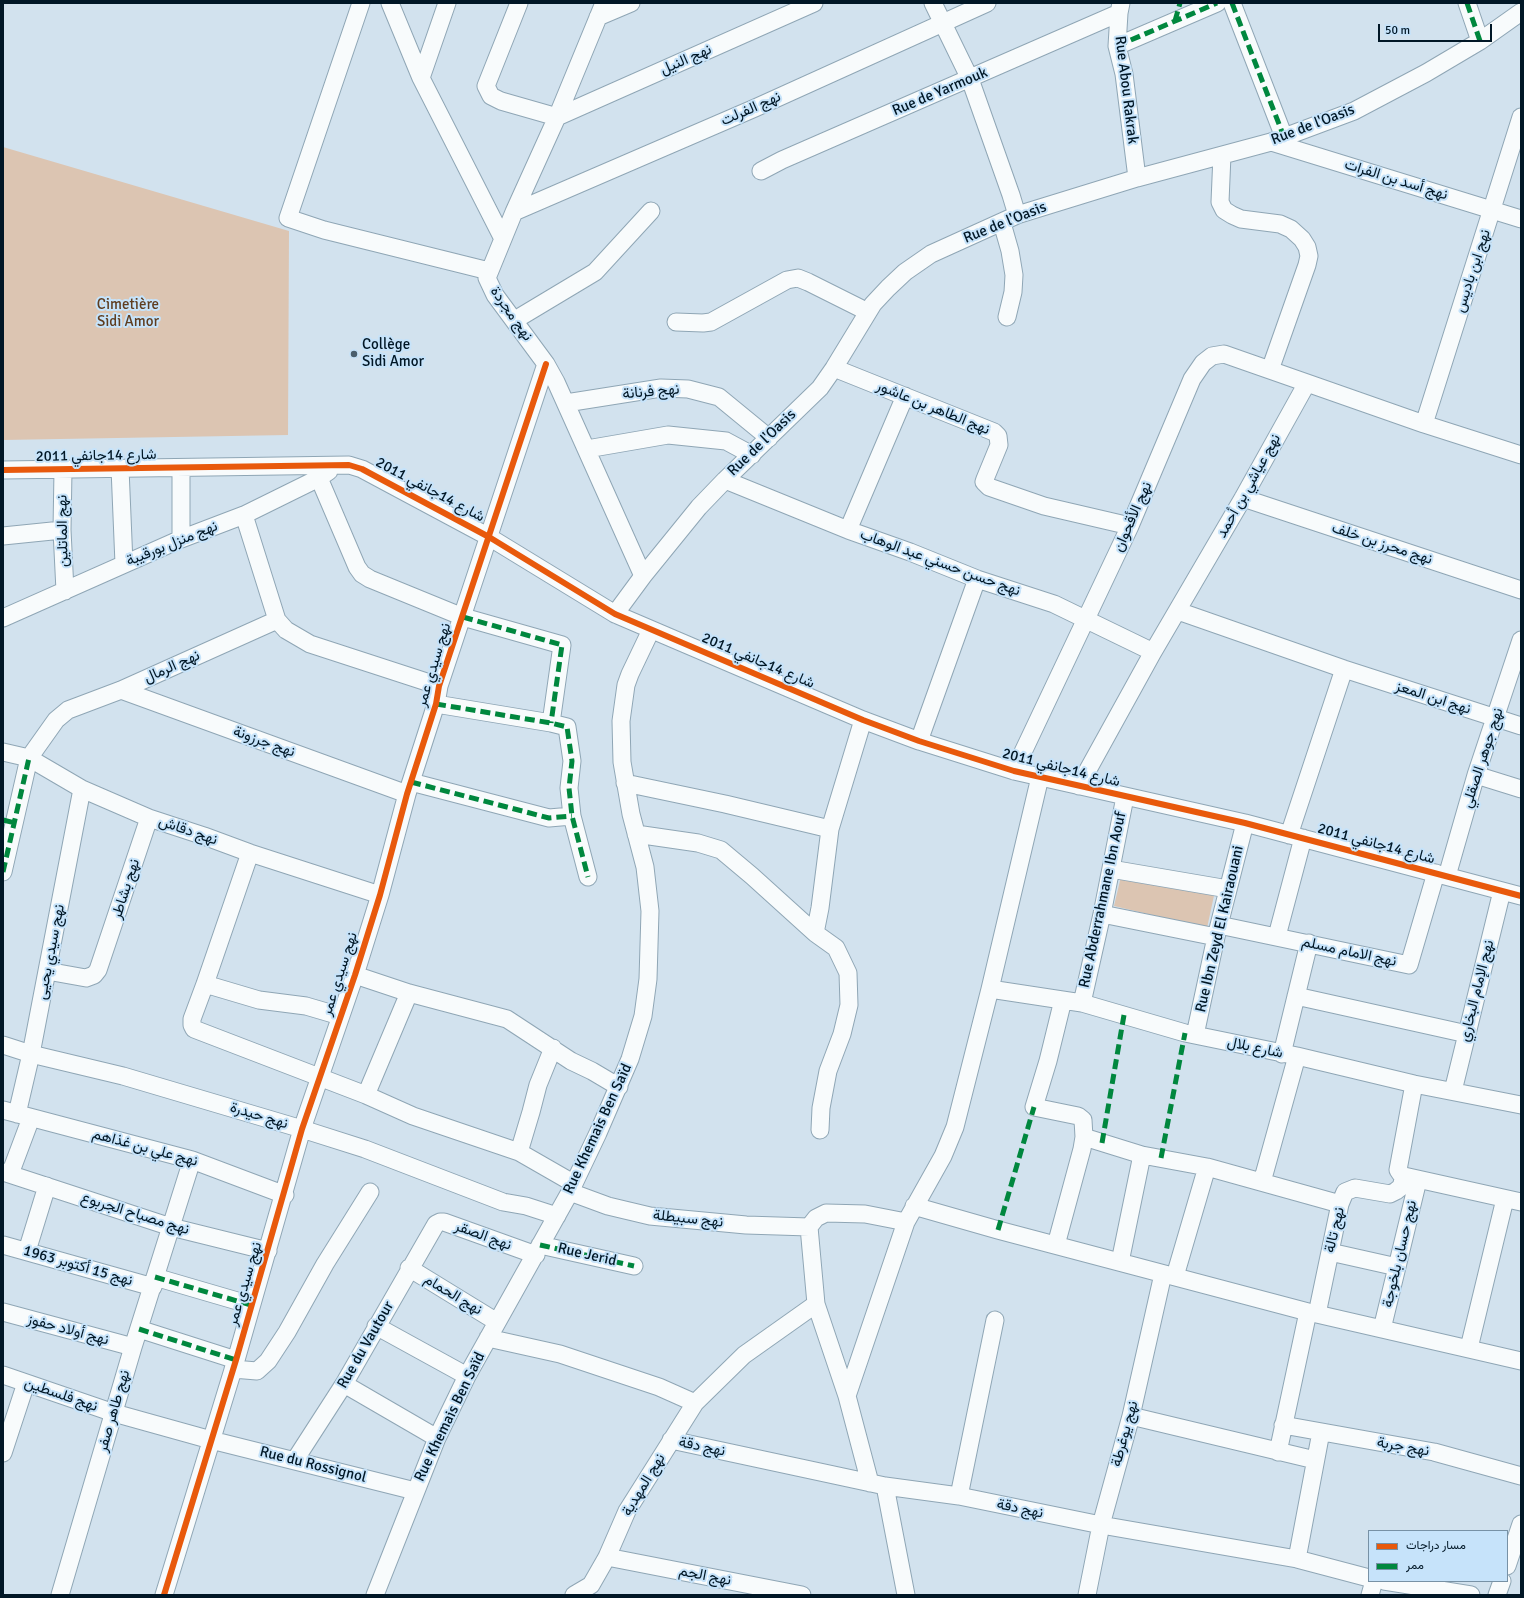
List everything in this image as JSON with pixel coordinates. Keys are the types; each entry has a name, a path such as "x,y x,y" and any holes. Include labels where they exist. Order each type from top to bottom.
{"street":[{"path":"361,3 288,218 324,230 489,271"},
{"path":"390,3 421,78 503,239"},
{"path":"421,78 447,3"},
{"path":"519,3 486,86 491,96 501,101 557,117"},
{"path":"601,10 631,3"},
{"name":"نهج النيل","path":"557,117 814,3"},
{"path":"933,3 970,79 1011,195 1009,219 1010,251 1014,274 1013,292 1007,317"},
{"name":"نهج الفرلت","path":"514,212 755,108 987,3"},
{"path":"1175,21 1180,3"},
{"path":"1117,46 1217,3"},
{"path":"1232,3 1278,139"},
{"path":"1467,3 1480,41"},
{"name":"Rue Abou Rakrak","path":"1120,8 1117,46 1124,74 1137,178"},
{"name":"Rue de Yarmouk","path":"762,171 782,160 970,79 1120,8"},
{"name":"نهج مجردة","path":"601,10 557,117 514,212 487,278 490,286 546,364 566,403 643,576"},
{"name":"Rue de l'Oasis","path":"615,614 643,576 699,507 820,388 868,312 888,288 905,272 931,254 1009,219 1137,178 1278,139 1354,111 1426,73 1480,41 1521,12"},
{"name":"نهج ابن باديس","path":"1424,424 1521,117"},
{"name":"نهج أسد بن الفرات","path":"1278,139 1521,218"},
{"path":"1222,155 1220,202 1224,210 1241,218 1280,224 1291,229 1302,239 1307,247 1309,256 1307,264 1270,370"},
{"path":"515,320 595,272 651,211"},
{"path":"676,322 711,322 787,280 798,278 868,312"},
{"name":"نهج الأقحوان","path":"1014,771 1087,620 1130,526 1192,379 1203,363 1212,356 1224,354 1307,383"},
{"name":"نهج سيدي عمر","path":"164,1595 235,1365 251,1305 285,1195 302,1129 355,975 380,895 409,788 436,704 439,686 546,364"},
{"name":"نهج الطاهر بن عاشور","path":"834,368 994,432 998,436 999,445 984,482 989,487 1044,506 1130,526"},
{"path":"1307,383 1424,424 1521,455"},
{"name":"نهج عياشي بن أحمد","path":"1080,786 1153,652 1243,498 1307,383"},
{"name":"نهج فرنانة","path":"566,403 661,388 688,389 718,397 769,438"},
{"path":"848,530 905,396"},
{"path":"587,449 668,435 726,441 752,455"},
{"name":"نهج منزل بورقيبة","path":"3,618 181,539 244,515 319,478 339,465"},
{"name":"شارع 14جانفي 2011","path":"3,470 349,465 362,469 489,536 615,614 863,720 919,741 1014,771 1245,823 1521,896"},
{"path":"120,468 124,564"},
{"path":"181,468 181,539"},
{"name":"نهج الماتلين","path":"63,470 62,530 65,591"},
{"path":"319,478 357,567 362,574 370,579 463,617 562,645 551,723"},
{"name":"نهج حسن حسني عبد الوهاب","path":"725,480 848,530 910,552 977,579 1054,604 1153,652"},
{"name":"نهج محرز بن خلف","path":"1243,498 1521,590"},
{"path":"244,515 277,620 286,630 310,644 439,686"},
{"path":"3,536 62,530"},
{"path":"919,741 977,579"},
{"name":"نهج ابن المعز","path":"1178,611 1344,669 1521,726"},
{"name":"نهج الرمال","path":"3,872 9,822 29,758 56,720 68,710 121,690 277,620"},
{"name":"Rue Khemais Ben Saïd","path":"375,1595 437,1438 467,1376 538,1250 598,1133 619,1088 630,1059 643,1016 648,979 650,911 645,867 631,814 625,783 622,762 622,721 626,685 651,630"},
{"name":"نهج جوهر الصقلي","path":"1442,874 1521,640"},
{"path":"1277,936 1296,837 1344,669"},
{"name":"نهج جرزونة","path":"121,690 409,788 549,818 572,816"},
{"path":"436,704 567,727 572,761 569,788 572,816 588,877"},
{"path":"814,933 820,908 830,829 863,720"},
{"name":"نهج دقاش","path":"3,752 29,758 82,789 149,818 250,853 380,895"},
{"path":"1476,775 1521,789"},
{"path":"847,1396 906,1222 934,1174 955,1126 990,989 1040,777"},
{"path":"625,783 725,804 830,829"},
{"name":"نهج سيدي يحيى","path":"7,1173 17,1114 31,1054 82,789"},
{"name":"Rue Abderrahmane Ibn Aouf","path":"1082,1003 1102,914 1125,797"},
{"name":"نهج بشاطر","path":"47,971 86,978 94,975 102,961 149,818"},
{"name":"Rue Ibn Zeyd El Kairaouani","path":"1195,1035 1218,931 1245,823"},
{"path":"636,834 698,843 721,850 752,876 814,933 836,948 848,973 849,1006 842,1034 828,1071 821,1108 820,1130"},
{"path":"250,853 206,984 259,1000 306,1006 340,1016"},
{"path":"1111,869 1228,889"},
{"name":"نهج الامام مسلم","path":"1102,914 1218,931 1277,936 1409,965 1442,874"},
{"name":"نهج الإمام البخاري","path":"1453,1091 1502,891"},
{"path":"1262,1182 1290,1055 1296,996 1309,943"},
{"path":"355,975 409,993 507,1019 553,1048 571,1062 592,1071 619,1088"},
{"name":"نهج سبيطلة","path":"206,984 192,1019 194,1029 366,1095 413,1116 519,1152 571,1188 608,1206 650,1216 746,1225 809,1227"},
{"name":"شارع بلال","path":"990,989 1082,1003 1195,1035 1290,1055 1414,1084 1521,1105"},
{"path":"366,1095 409,993"},
{"path":"1296,996 1467,1034"},
{"path":"1056,1245 1082,1149 1084,1137 1083,1120 1078,1116 1034,1107 1048,1061 1063,1000"},
{"name":"نهج حيدرة","path":"3,1045 31,1054 123,1076 302,1129 365,1149 503,1202 520,1204 556,1216"},
{"path":"519,1152 532,1112 538,1085 553,1048"},
{"path":"1414,1084 1398,1170 1411,1178 1513,1200 1469,1348"},
{"name":"نهج علي بن غذاهم","path":"17,1114 192,1160 285,1195"},
{"path":"1084,1137 1142,1155 1207,1168 1340,1204"},
{"path":"1120,1262 1142,1155"},
{"name":"نهج طاهر صفر","path":"60,1595 133,1347 192,1160"},
{"name":"نهج يوغرطة","path":"1087,1595 1101,1525 1169,1275 1207,1168"},
{"name":"نهج مصباح الجربوع","path":"7,1173 171,1227 268,1251"},
{"name":"نهج تالة","path":"1278,1452 1283,1424 1330,1252 1340,1204 1345,1192 1355,1188 1390,1194 1396,1192 1411,1178"},
{"name":"نهج حسان بلخوجة","path":"1382,1329 1397,1267 1411,1178"},
{"path":"27,1251 47,1186"},
{"path":"139,1329 235,1365 257,1371 268,1361 287,1332 324,1264 370,1192"},
{"path":"914,1206 1313,1313 1521,1361"},
{"path":"906,1222 865,1214 826,1213 816,1218 809,1227 816,1304 877,1484 906,1595"},
{"name":"نهج الصقر","path":"433,1228 440,1222 444,1222 538,1250"},
{"name":"Rue du Vautour","path":"294,1460 344,1384 433,1228"},
{"name":"نهج 15 أكتوبر 1963","path":"3,1244 251,1305"},
{"name":"Rue Jerid","path":"538,1250 634,1266"},
{"path":"1330,1252 1397,1267"},
{"name":"نهج الحمام","path":"409,1268 497,1322"},
{"name":"نهج المهدية","path":"574,1595 593,1590 627,1511 695,1403 744,1355 816,1304"},
{"name":"نهج أولاد حفوز","path":"3,1312 133,1347"},
{"path":"959,1496 995,1320"},
{"path":"376,1326 467,1376"},
{"path":"488,1338 567,1356 659,1387 695,1403"},
{"name":"نهج فلسطين","path":"3,1375 114,1413 211,1440"},
{"path":"3,1453 26,1383"},
{"path":"344,1384 437,1438"},
{"path":"1131,1416 1315,1460"},
{"name":"نهج جربة","path":"1283,1424 1434,1452 1521,1476"},
{"path":"1297,1559 1321,1432"},
{"name":"Rue du Rossignol","path":"211,1440 415,1491"},
{"name":"نهج دقة","path":"671,1440 877,1484 959,1496 1101,1525 1297,1559 1368,1578"},
{"path":"1508,1563 1521,1524"},
{"name":"نهج الجم","path":"607,1557 802,1595"},
{"path":"1370,1595 1374,1582"},
{"path":"1390,1582 1471,1595"},
{"path":"1497,1595 1502,1582"}],"green space":[{"name":"Cimetière Sidi Amor","path":"3,147 289,231 288,435 3,440"},
{"path":"1123,868 1215,891 1207,928 1114,906"}],"marked path":[{"path":"1175,21 1180,3"},
{"path":"1117,46 1217,3"},
{"path":"1232,3 1284,137"},
{"path":"1467,3 1480,41"},
{"path":"463,617 562,645 551,723"},
{"path":"436,704 567,727 572,761 569,788 572,816 588,877"},
{"path":"3,872 29,758"},
{"path":"411,782 549,818 572,816"},
{"path":"3,820 15,823"},
{"path":"1102,1143 1124,1015"},
{"path":"1161,1158 1185,1033"},
{"path":"998,1230 1034,1107"},
{"path":"540,1245 634,1266"},
{"path":"155,1277 251,1305"},
{"path":"139,1329 236,1360"}],"cycle path":[{"path":"164,1595 236,1360 302,1129 355,975 380,895 407,794 436,704 439,686 546,364"},
{"path":"3,470 349,465 362,469 489,537 615,614 863,720 919,741 1014,771 1245,823 1521,896"}],"place":[{"name":"Collège Sidi Amor","path":"354,354"}]}
